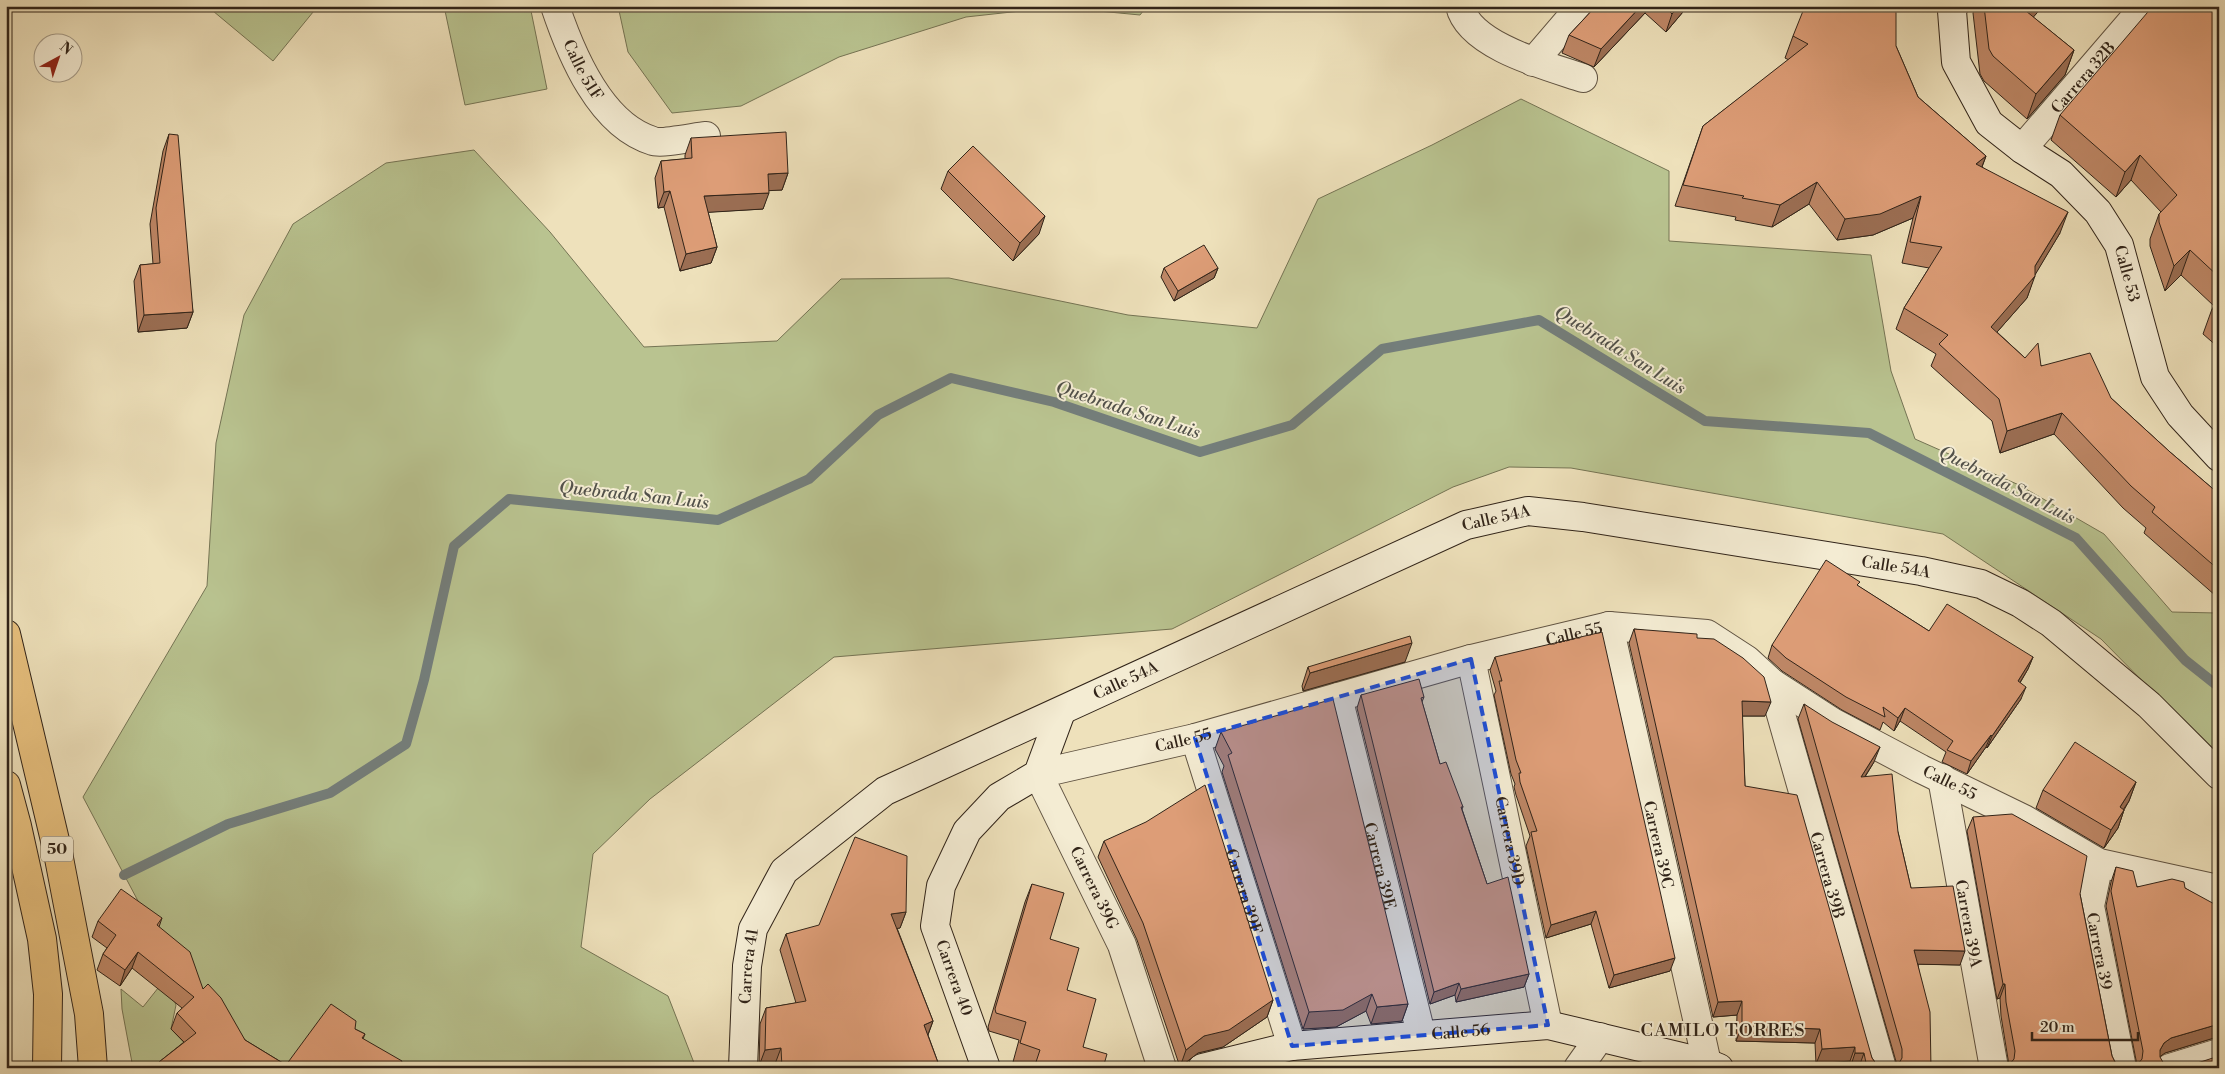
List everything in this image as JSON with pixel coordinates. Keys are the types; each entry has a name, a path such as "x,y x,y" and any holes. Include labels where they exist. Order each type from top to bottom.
{"highway":[{"name":"50","path":"6,634 58,853 89,1014 93,1068"},
{"name":"50","path":"6,785 18,826 42,940 48,994 48,1068"}],"street":[{"name":"Calle 51F","path":"555,6 564,34 592,90 623,126 654,142 706,136"},
{"path":"1460,6 1468,23 1482,37 1533,62 1583,78"},
{"path":"1533,62 1581,6"},
{"name":"Calle 53","path":"1954,6 1952,11 1956,62 1989,123 2022,149 2061,174 2098,212 2119,245 2155,377 2180,415 2219,456"},
{"name":"Carrera 32B","path":"2022,149 2145,6"},
{"name":"Calle 54A","path":"784,870 885,791 1466,525 1528,511 1632,523 1921,571 1981,584 2020,603 2051,623 2149,705 2219,775"},
{"name":"Calle 55","path":"941,886 966,831 999,797 1038,774 1195,738 1471,659 1609,626 1707,634 1748,660 1772,684 1834,723 2024,819 2099,863 2216,898"},
{"name":"Carrera 39C","path":"1609,626 1713,1065"},
{"name":"Carrera 39D","path":"1471,659 1548,1025"},
{"name":"Carrera 39B","path":"1772,684 1882,1068"},
{"name":"Carrera 39E","path":"1338,696 1421,1034"},
{"path":"1038,774 1061,712"},
{"name":"Carrera 39F","path":"1195,738 1292,1046"},
{"name":"Carrera 39G","path":"1038,774 1122,945 1162,1068"},
{"name":"Carrera 39A","path":"1942,778 1994,1068"},
{"name":"Carrera 39","path":"2099,863 2090,906 2122,1068"},
{"name":"Carrera 41","path":"742,1068 747,966 753,929 784,870"},
{"name":"Carrera 40","path":"941,886 935,926 986,1068"},
{"name":"Calle 56","path":"1202,1068 1292,1046 1548,1025 1600,1036 1713,1065"},
{"path":"1578,1068 1600,1036"},
{"path":"2170,1068 2219,1053"}],"highlighted area":[{"path":"1471,659 1548,1025 1292,1046 1195,738"}],"green space":[{"path":"218,6 318,6 273,61 213,11"},
{"path":"444,6 530,6 547,89 465,105"},
{"path":"618,6 1147,6 1140,15 1057,7 966,17 839,57 741,106 672,113 628,52"},
{"path":"1521,99 1669,171 1669,241 1871,255 1891,371 1915,439 2019,485 2104,534 2172,612 2217,613 2219,617 2219,759 2101,639 1943,534 1571,468 1509,467 1453,487 1172,629 834,657 650,799 593,854 581,947 668,996 696,1068 259,1068 165,952 83,797 207,586 216,443 244,315 293,224 386,163 474,150 550,232 644,347 777,341 841,279 949,278 1128,315 1257,328 1318,199 1432,145"},
{"path":"166,978 176,1005 171,1029 190,1049 166,1068 133,1068 122,1009 121,989 143,1007"}],"building":[{"path":"1596,6 1641,6 1601,49 1569,35"},
{"path":"1664,6 1679,6 1672,14"},
{"path":"1805,6 1896,6 1896,46 1918,97 1986,156 1976,164 2068,212 2035,266 2035,276 1991,327 2025,358 2038,343 2041,366 2090,353 2111,398 2219,494 2219,570 2152,512 2155,507 2131,486 2062,413 2007,431 1999,399 1939,344 1948,335 1904,308 1942,247 1910,242 1921,196 1880,214 1845,219 1817,182 1780,205 1742,198 1744,196 1683,185 1703,126 1808,44 1793,36"},
{"path":"1984,6 2030,6 2026,11 2074,50 2036,94 1993,56 1989,49"},
{"path":"2153,6 2219,6 2219,277 2190,250 2174,266 2159,222 2159,214 2177,195 2140,155 2125,172 2060,115"},
{"path":"786,132 788,173 768,174 769,193 704,196 717,247 686,254 670,191 664,192 661,161 692,158 691,138"},
{"path":"169,134 178,135 193,312 144,315 140,265 160,263 156,208"},
{"path":"973,146 1045,216 1020,243 948,171"},
{"path":"1204,245 1218,268 1178,291 1164,268"},
{"path":"2219,302 2219,315 2212,309"},
{"path":"1826,560 1860,582 1857,585 1929,631 1947,604 2033,657 2018,681 2026,687 1992,736 1971,761 1947,750 1953,741 1905,708 1898,718 1883,707 1885,717 1846,697 1786,658 1772,645"},
{"path":"1634,629 1697,634 1697,638 1714,639 1743,658 1764,677 1771,702 1742,701 1745,786 1797,795 1872,1058 1882,1068 1867,1068 1864,1053 1855,1053 1855,1047 1822,1049 1820,1029 1742,1026 1742,1001 1718,1002"},
{"path":"1602,632 1675,958 1614,975 1596,911 1551,925 1531,832 1537,831 1520,782 1519,773 1521,773 1516,760 1499,681 1502,681 1495,657"},
{"path":"1410,636 1412,643 1310,673 1308,667"},
{"path":"1419,679 1424,697 1421,698 1440,764 1446,762 1463,807 1461,807 1487,884 1508,877 1529,974 1461,989 1459,983 1434,992 1361,695"},
{"path":"1333,699 1408,1004 1377,1007 1372,994 1343,1010 1309,1012 1228,755 1232,753 1221,732"},
{"path":"1804,704 1832,722 1880,747 1861,777 1892,774 1898,832 1911,888 1953,886 1965,951 1914,950 1930,1012 1931,1068 1892,1068 1898,1065 1902,1058 1902,1049"},
{"path":"2075,742 2136,782 2120,807 2124,810 2111,830 2043,790"},
{"path":"1205,785 1273,1000 1229,1030 1204,1036 1186,1050 1143,923 1104,841 1146,822"},
{"path":"2012,814 2087,856 2080,894 2112,1056 2116,1064 2122,1068 2010,1068 2009,1065 2014,1059 2015,1051 2006,1002 2005,984 2003,984 1973,817"},
{"path":"855,837 907,856 906,912 891,914 933,1021 924,1025 940,1068 894,1068 893,1066 886,1068 782,1068 781,1048 765,1050 766,1008 806,1001 786,934 819,925"},
{"path":"2116,867 2133,871 2137,887 2172,879 2184,882 2185,888 2218,906 2219,909 2219,1024 2171,1038 2164,1043 2160,1050 2160,1057 2164,1064 2171,1068 2132,1068 2142,1059 2143,1051 2111,891"},
{"path":"1032,884 1064,893 1050,939 1079,948 1067,990 1096,999 1083,1047 1107,1054 1103,1068 1034,1068 1040,1050 1020,1043 1026,1022 996,1013 995,1009"},
{"path":"121,889 162,918 157,925 190,952 203,989 208,984 221,998 245,1040 286,1065 331,1004 356,1021 355,1029 365,1034 362,1038 402,1061 399,1068 163,1068 159,1062 196,1033 177,1013 194,997 138,952 125,970 103,954 116,935 98,921"},
{"path":"2219,1056 2219,1068 2182,1068"}],"waterway":[{"name":"Quebrada San Luis","path":"124,875 228,824 330,793 406,744 424,680 454,546 509,499 718,520 809,479 878,415 951,378 1054,402 1200,452 1292,425 1382,349 1539,320 1705,421 1869,433 2076,538 2185,660 2219,687"}],"district":[{"name":"CAMILO TORRES","path":"1723,1030"}]}
